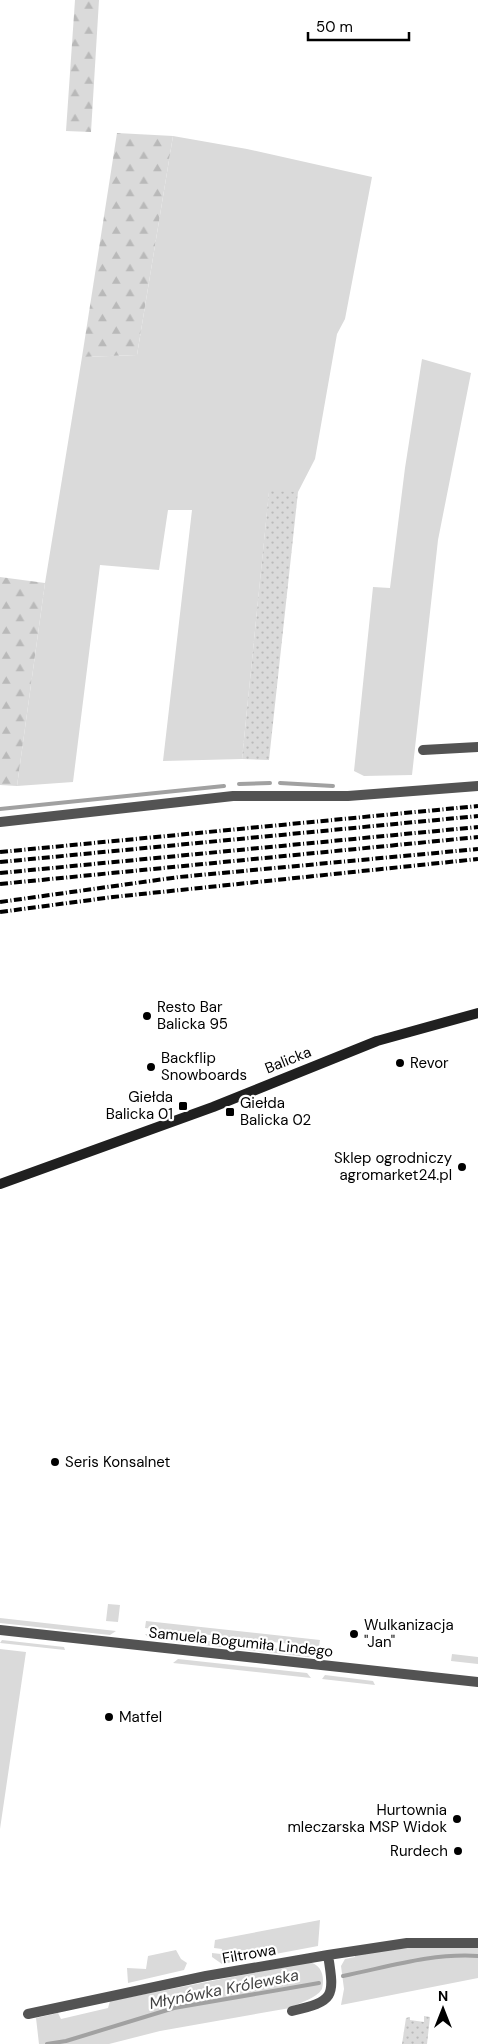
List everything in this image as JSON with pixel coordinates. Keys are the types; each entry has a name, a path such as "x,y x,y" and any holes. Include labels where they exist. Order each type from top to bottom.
{"street":[{"path":"423,750 478,746"},
{"path":"0,822 233,796 348,796 478,786"},
{"name":"Balicka","path":"0,1184 213,1108 378,1041 478,1013"},
{"name":"Samuela Bogumiła Lindego","path":"0,1630 478,1682"},
{"name":"Filtrowa","path":"28,2014 206,1976 407,1942 478,1943"},
{"path":"292,2011 320,2004 328,1998 332,1985 328,1955"}],"green space":[{"path":"75,0 99,0 91,132 66,131"},
{"path":"117,133 173,136 137,355 82,357"},
{"path":"173,136 247,149 372,177 345,319 337,334 315,459 298,492 269,492 242,759 163,761 192,510 168,510 159,570 100,565 73,782 17,786 45,583 82,357 137,355"},
{"path":"422,359 471,373 438,540 412,775 364,776 354,771 373,587 390,588 405,468"},
{"path":"269,491 298,492 269,760 242,759"},
{"path":"0,577 45,583 17,786 0,785"},
{"path":"108,1604 120,1605 118,1622 106,1621"},
{"path":"0,1618 116,1631 110,1635 0,1623"},
{"path":"146,1621 320,1640 319,1647 145,1628"},
{"path":"145,1634 316,1653 309,1657 150,1639"},
{"path":"2,1640 64,1647 65,1650 0,1643"},
{"path":"0,1649 26,1652 0,1829"},
{"path":"452,1654 478,1657 478,1664 451,1661"},
{"path":"178,1659 307,1673 311,1678 173,1663"},
{"path":"325,1675 373,1681 375,1685 322,1679"},
{"path":"320,1920 318,1946 222,1964 212,1957 212,1953 221,1954 222,1949 214,1948 215,1940"},
{"path":"478,1947 478,1978 341,2005 344,1989 341,1966 345,1959 355,1957 355,1954 408,1948"},
{"path":"176,1950 181,1959 187,1963 184,1970 128,1983 127,1968 146,1969 148,1956"},
{"path":"308,1962 317,1965 319,1968 323,1976 322,1989 312,1998 290,2008 160,2031 109,2044 39,2044 36,2018 58,2013 61,2019 108,2008 110,2001"},
{"path":"424,2016 430,2017 427,2044 402,2044 406,2018 410,2017 410,2020 424,2022"}],"waterway":[{"path":"239,784 270,783"},
{"path":"280,783 333,786"},
{"path":"0,809 224,786"},
{"name":"Młynówka Królewska","path":"343,1976 426,1959 478,1956"},
{"name":"Młynówka Królewska","path":"47,2044 66,2041 174,2008 319,1983"}],"railway":[{"path":"0,852 478,806"},
{"path":"0,862 478,816"},
{"path":"0,873 478,827"},
{"path":"0,884 478,837"},
{"path":"0,902 179,877 478,849"},
{"path":"0,912 113,897 478,859"}],"place":[{"name":"Resto Bar Balicka 95","path":"147,1016"},
{"name":"Revor","path":"400,1063"},
{"name":"Backflip Snowboards","path":"151,1067"},
{"name":"Giełda Balicka 01","path":"183,1106"},
{"name":"Giełda Balicka 02","path":"230,1112"},
{"name":"Sklep ogrodniczy agromarket24.pl","path":"462,1167"},
{"name":"Seris Konsalnet","path":"55,1462"},
{"name":"Wulkanizacja \"Jan\"","path":"354,1634"},
{"name":"Matfel","path":"109,1717"},
{"name":"Hurtownia mleczarska MSP Widok","path":"457,1819"},
{"name":"Rurdech","path":"458,1851"}]}
